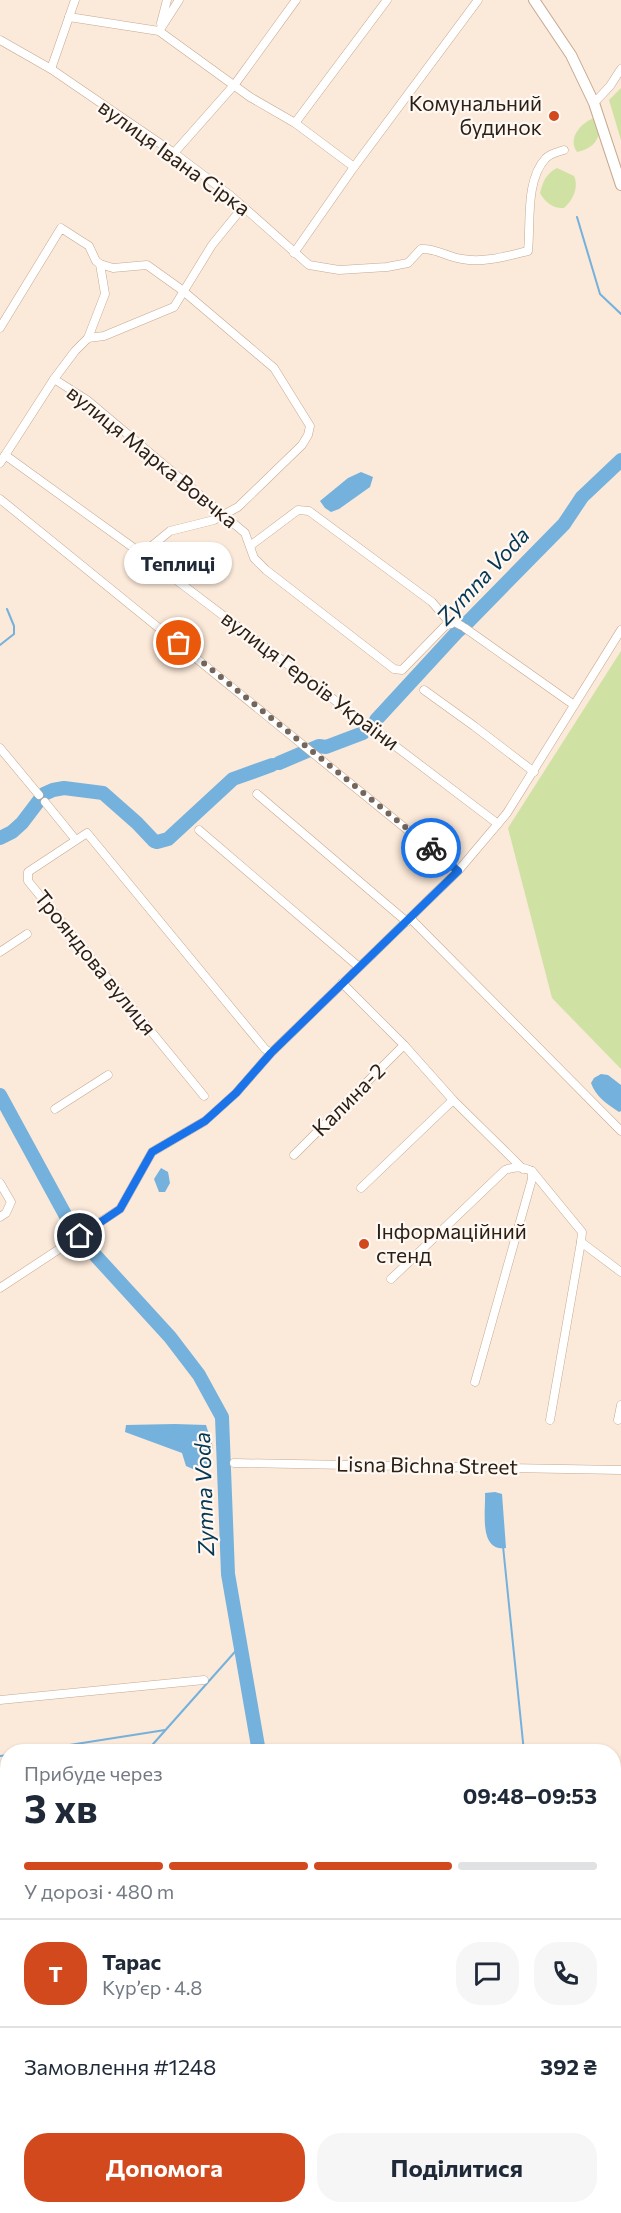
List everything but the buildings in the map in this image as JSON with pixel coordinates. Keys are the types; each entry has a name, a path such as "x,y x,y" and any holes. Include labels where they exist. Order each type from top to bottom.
{"street":[{"path":"51,69 75,0"},
{"path":"159,31 167,0"},
{"path":"159,31 179,0"},
{"path":"174,153 235,84 296,0"},
{"path":"295,123 387,0"},
{"path":"294,253 354,167 478,0"},
{"path":"534,0 571,55 594,103 621,185"},
{"path":"69,17 159,31 250,97 295,123 354,167"},
{"name":"вулиця Івана Сірка","path":"0,40 51,69 174,153 243,207 309,264 339,270 387,267 408,263 421,249 432,249 459,259 478,261 528,251 531,205 538,172 549,155 564,150"},
{"path":"594,103 610,86 621,69"},
{"path":"88,338 104,336 174,307 182,290 212,245 243,207"},
{"path":"0,328 61,228 89,246 96,261 100,264 113,268 147,265 182,290 274,368 310,426 302,445 250,497 225,515 170,531 142,554"},
{"path":"0,463 54,379 88,338 105,294 100,264"},
{"name":"вулиця Марка Вовчка","path":"54,379 87,400 245,532 254,558 266,570 394,669 402,670 445,626 451,624"},
{"name":"вулиця Героїв України","path":"5,455 142,554 498,824"},
{"path":"0,499 458,871"},
{"path":"250,546 298,510 309,511 432,602 451,624 454,622 464,627 574,705"},
{"path":"0,1288 120,1209 152,1152 205,1121 236,1093 271,1053 458,871 498,824 534,772 621,630"},
{"path":"424,690 534,772"},
{"path":"0,748 39,795"},
{"path":"257,794 409,920 621,1131"},
{"path":"45,802 75,839 87,832 265,1049 271,1053"},
{"path":"199,830 359,967"},
{"name":"Трояндова вулиця","path":"75,839 28,872 28,881 204,1096"},
{"path":"0,952 27,934"},
{"path":"342,983 404,1045 453,1100 532,1175 582,1232 550,1420"},
{"name":"Калина-2","path":"294,1155 404,1045"},
{"path":"55,1109 108,1075"},
{"path":"362,1188 453,1100"},
{"path":"391,1279 505,1170 522,1167"},
{"path":"475,1382 532,1175"},
{"path":"0,1183 11,1202 6,1213 0,1217"},
{"path":"581,1242 621,1272"},
{"path":"618,1420 621,1405"},
{"name":"Lisna Bichna Street","path":"234,1463 621,1470"},
{"path":"0,1700 204,1680"}],"green space":[{"path":"621,88 621,140 609,100"},
{"path":"594,118 601,129 598,138 590,147 577,152 574,141 577,132 584,123"},
{"path":"557,168 574,176 576,185 570,201 564,208 550,204 540,193 546,178"},
{"path":"621,651 621,1069 552,998 508,828"}],"water":[{"path":"361,472 373,477 370,487 339,509 331,512 325,508 320,501 348,478"},
{"path":"601,1074 608,1075 621,1085 621,1111 619,1112 606,1103 593,1088 591,1083"},
{"path":"161,1168 168,1172 170,1183 165,1192 159,1192 154,1179"},
{"path":"126,1425 206,1425 213,1447 206,1468 193,1469 186,1466 182,1453 125,1432"},
{"path":"485,1493 502,1494 506,1548 497,1547 491,1543 485,1528"}],"waterway":[{"path":"577,217 600,294 621,314"},
{"name":"Zymna Voda","path":"376,720 457,632 564,524 582,497 621,460"},
{"path":"0,645 14,634 14,626 7,609"},
{"name":"Zymna Voda","path":"279,763 319,746 326,747 363,733"},
{"name":"Zymna Voda","path":"0,838 12,832 22,823 44,794 64,788 103,793 157,842 168,839 233,779 272,765"},
{"name":"Zymna Voda","path":"0,1095 73,1229"},
{"name":"Zymna Voda","path":"85,1244 170,1337 199,1375 222,1417 228,1574 258,1744"},
{"path":"503,1546 523,1744"},
{"path":"153,1744 241,1645"},
{"path":"76,1744 165,1730"}],"way so far":[{"path":"179,643 431,848"}],"place":[{"name":"Комунальний будинок","path":"554,116"},
{"name":"Теплиці","path":"179,643"},
{"name":"Інформаційний стенд","path":"364,1244"}],"route":[{"path":"80,1236 120,1209 152,1152 205,1121 236,1093 271,1053 458,871 431,848"}]}
